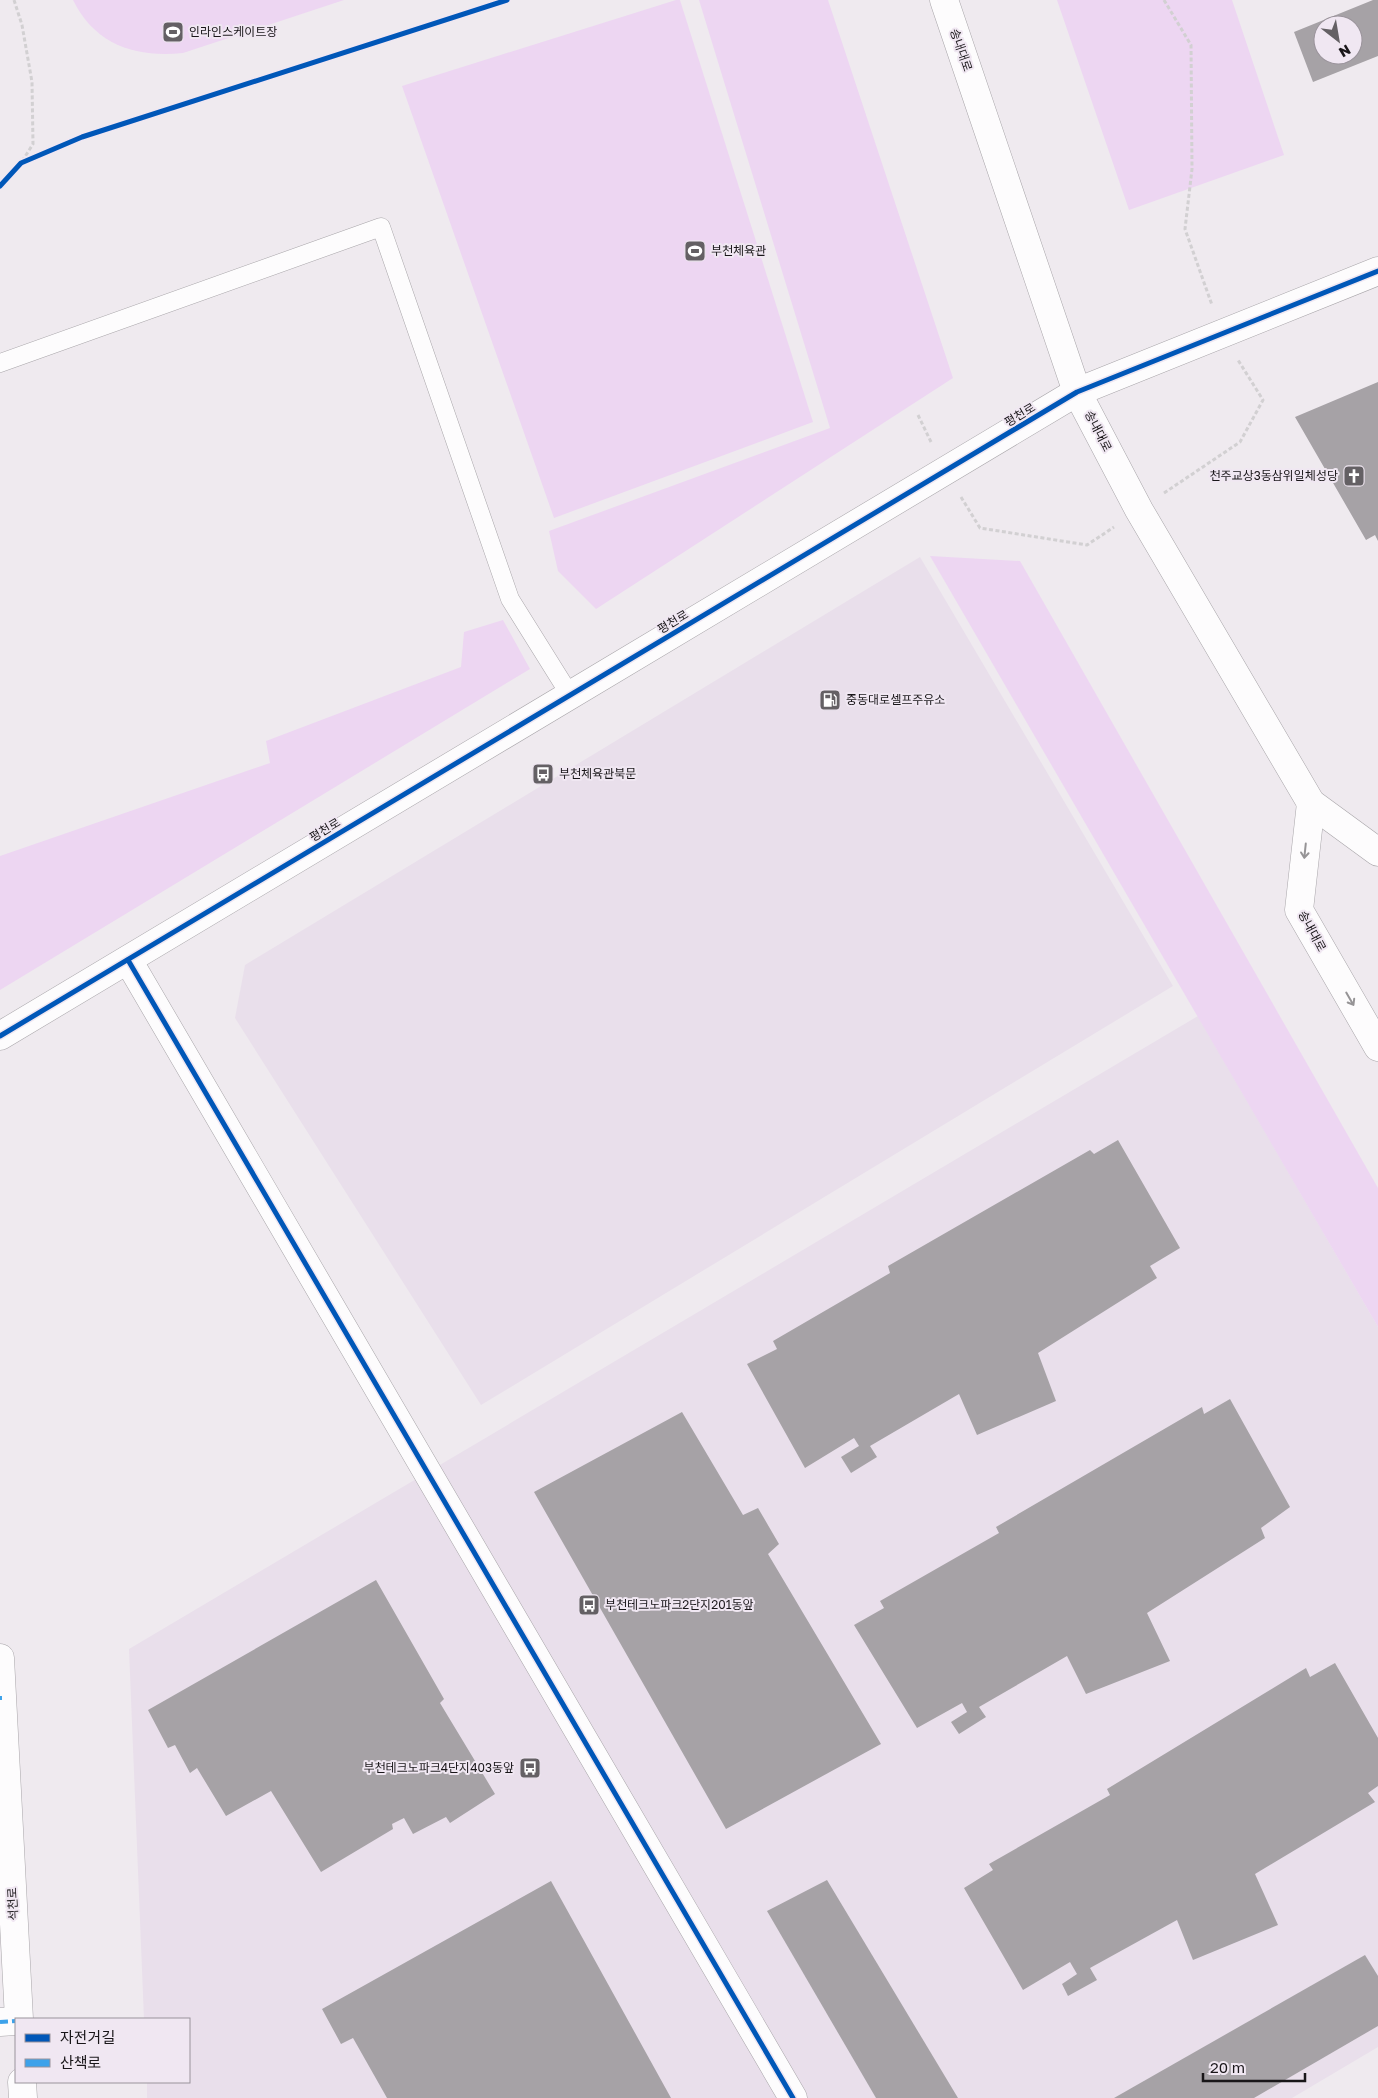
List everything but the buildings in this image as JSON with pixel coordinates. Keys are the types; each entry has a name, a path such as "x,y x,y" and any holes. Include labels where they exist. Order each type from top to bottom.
{"street":[{"name":"송내대로","path":"944,0 1077,392 1139,510 1311,802 1378,852"},
{"name":"평천로","path":"0,1036 1077,392 1378,270"},
{"name":"송내대로","path":"1311,802 1298,910 1378,1047"},
{"path":"128,960 793,2098"},
{"name":"석천로","path":"0,1658 17,2018"},
{"path":"0,2022 15,2020"},
{"path":"22,2083 23,2098"}],"lane":[{"path":"0,363 380,227 510,599 570,695"}],"path":[{"path":"14,0 22,25 32,82 33,144 16,168"},
{"path":"21,163 29,159"}],"shaded area":[{"name":"인라인스케이트장","path":"73,0 344,0 183,53 166,54 133,50 105,38 82,15"},
{"path":"680,0 813,422 554,518 402,86"},
{"path":"699,0 828,0 953,378 596,609 558,571 549,531 830,428"},
{"path":"1057,0 1232,0 1284,155 1129,210"},
{"path":"930,556 1020,561 1378,1188 1378,1327"},
{"path":"920,557 1173,986 481,1405 235,1018 245,965"},
{"path":"503,620 530,669 0,990 0,856 270,763 266,741 461,667 464,632"},
{"path":"1198,1016 1378,1327 1378,2047 1292,2098 147,2098 147,2083 190,2083 190,2018 144,2018 129,1649"}],"marked path":[{"path":"0,2022 15,2021"}],"cycle path":[{"path":"0,186 21,163 82,137 507,0"},
{"path":"0,1036 1077,392 1378,271"},
{"path":"128,960 793,2098"}],"place":[{"name":"인라인스케이트장","path":"173,32"},
{"name":"부천체육관","path":"695,251"},
{"name":"천주교상3동삼위일체성당","path":"1354,476"},
{"name":"중동대로셀프주유소","path":"830,700"},
{"name":"부천체육관북문","path":"543,774"},
{"name":"부천테크노파크2단지201동앞","path":"589,1605"},
{"name":"부천테크노파크4단지403동앞","path":"530,1768"}]}
